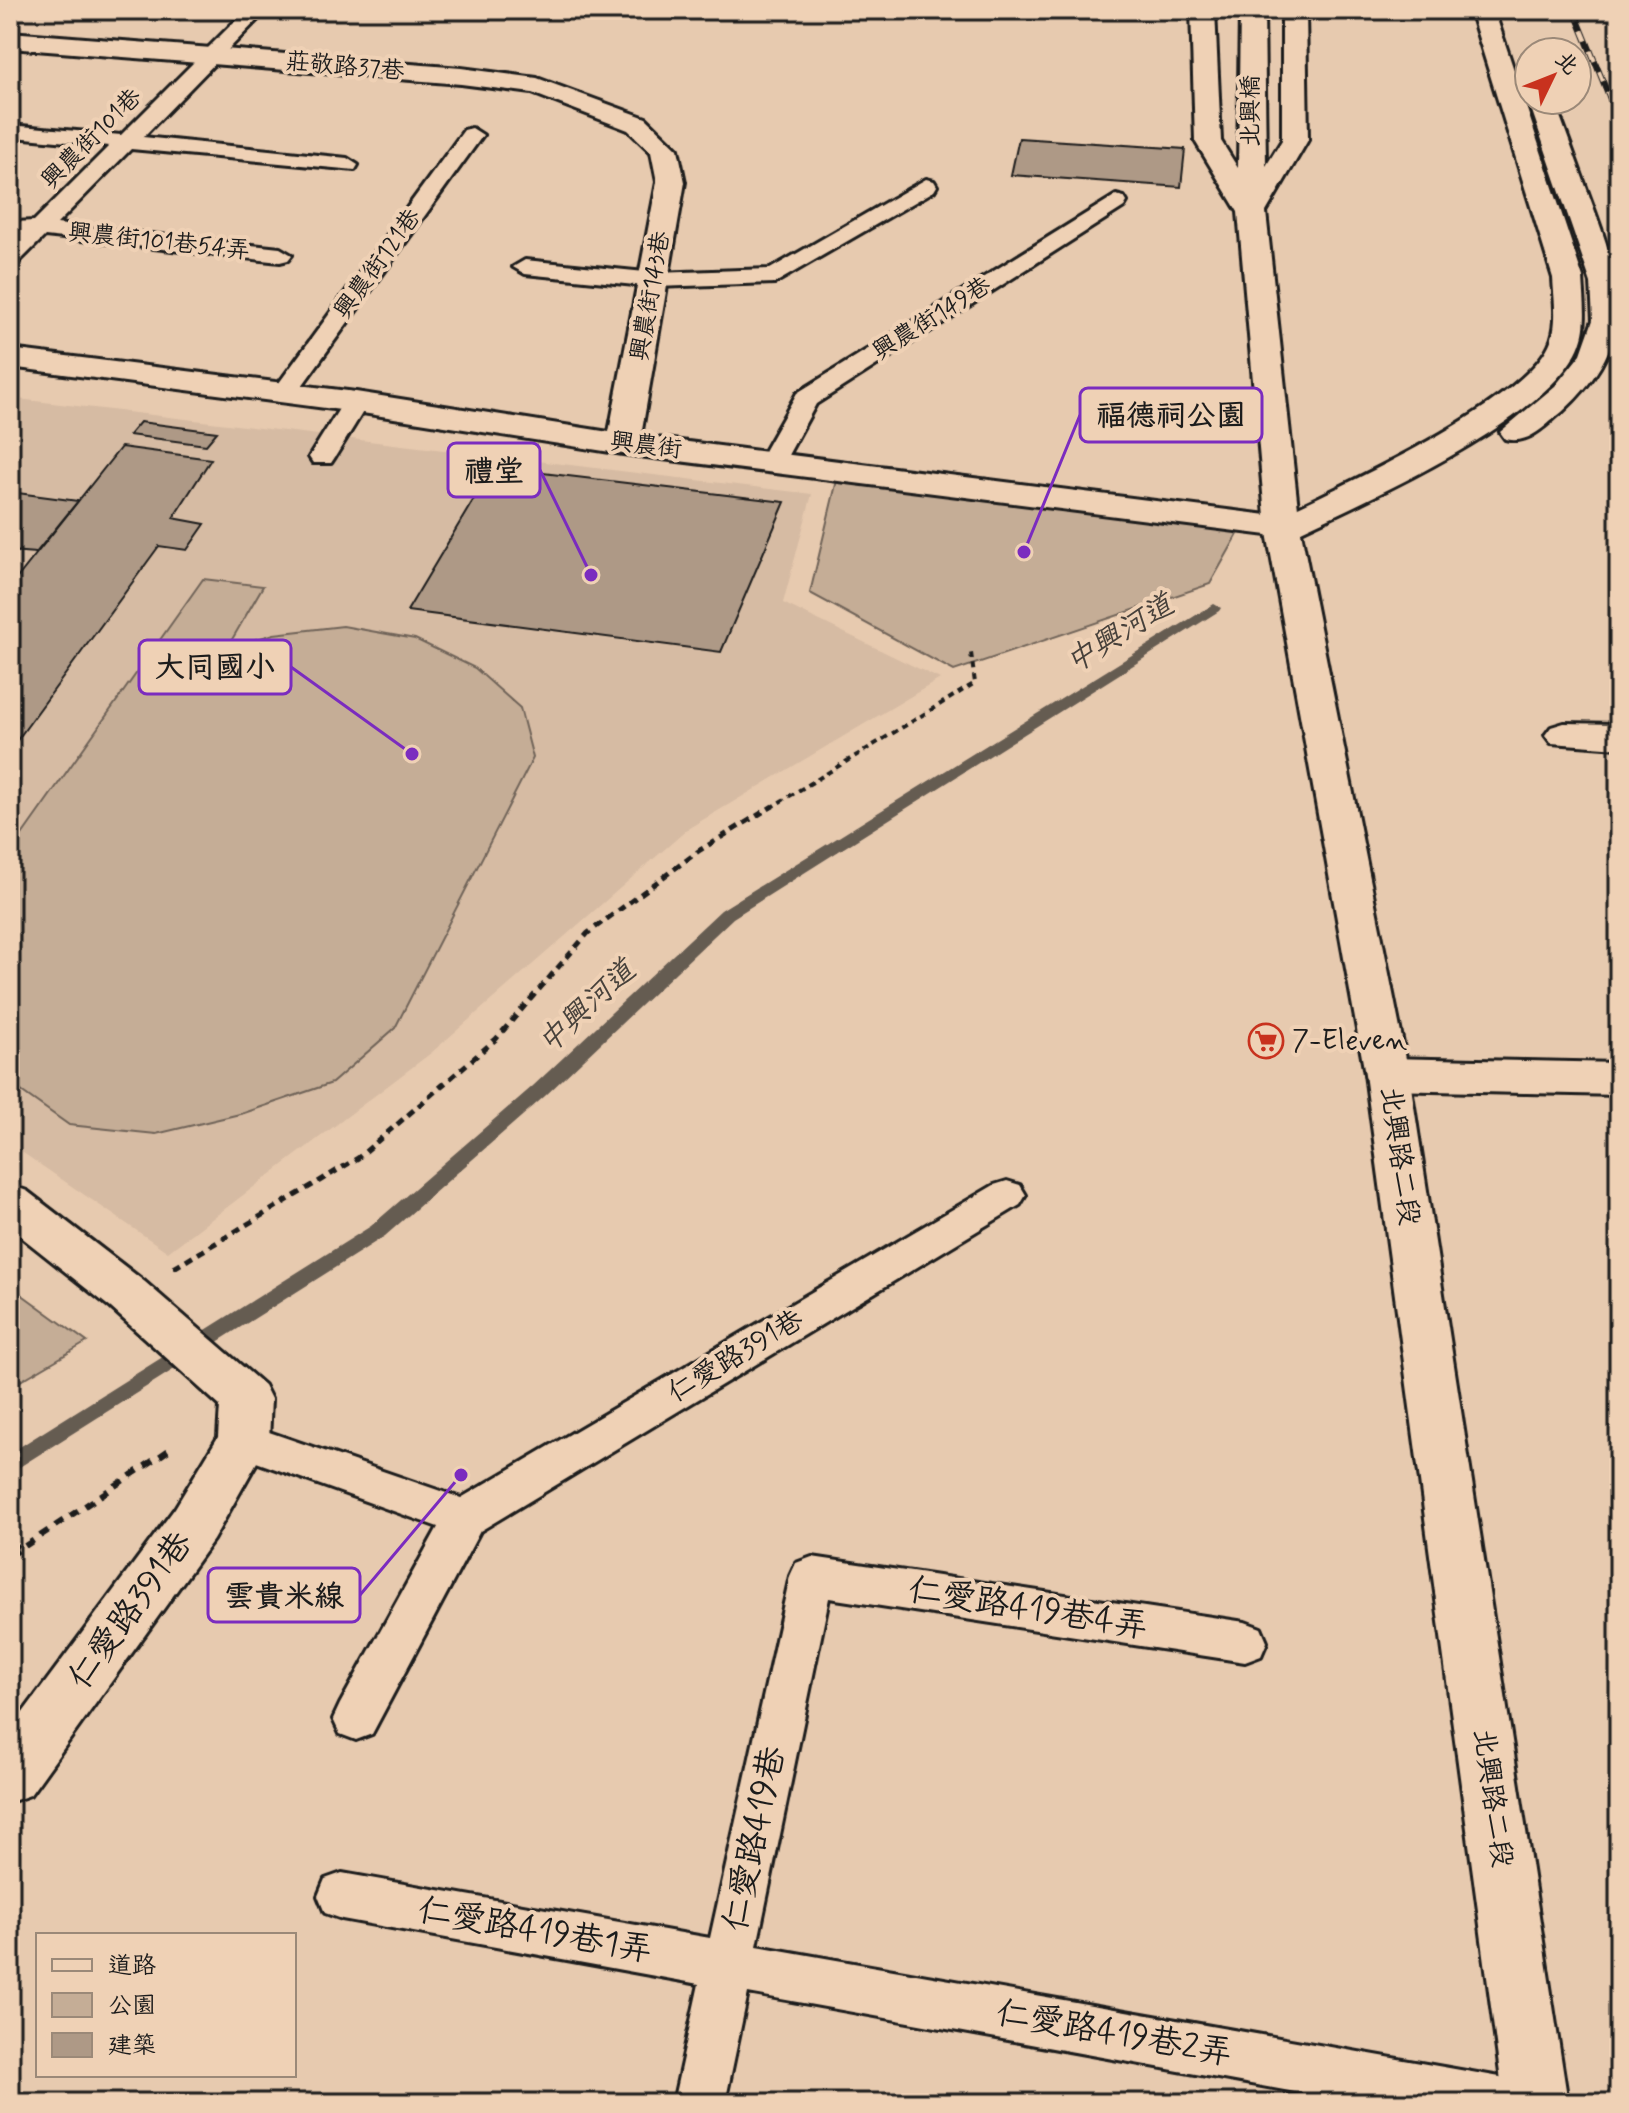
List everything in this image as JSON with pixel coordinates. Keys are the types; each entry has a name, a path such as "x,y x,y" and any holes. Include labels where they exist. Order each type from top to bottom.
{"main road":[{"name":"北興路二段","path":"1203,10 1208,141 1252,212 1283,527 1387,1074 1536,2103"},
{"name":"北興橋","path":"1252,10 1252,212"},
{"path":"1252,212 1295,140 1294,10"},
{"path":"1283,527 1399,471 1485,417 1535,382 1563,349 1570,316 1568,278 1482,10"},
{"name":"莊敬路37巷","path":"10,40 461,76 537,86 637,124 664,149"},
{"path":"1283,527 1429,484 1514,433 1566,393 1596,356 1608,320 1606,283 1547,116"},
{"name":"興農街143巷","path":"623,444 671,182 664,149"},
{"name":"興農街","path":"10,358 285,392 623,444 772,460 1283,527"},
{"path":"1564,735 1619,736"},
{"path":"1387,1074 1619,1079"},
{"path":"10,1203 128,1295 244,1420"},
{"name":"仁愛路391巷","path":"10,1776 194,1524 244,1420"}],"lane":[{"name":"興農街101巷","path":"10,258 257,10"},
{"path":"15,130 347,165"},
{"name":"興農街121巷","path":"285,392 472,135"},
{"path":"525,267 655,280 775,276 926,186"},
{"name":"興農街149巷","path":"772,460 806,399 1116,202"},
{"name":"興農街101巷54弄","path":"10,226 280,255"},
{"path":"322,457 356,402"},
{"name":"仁愛路391巷","path":"465,1518 1007,1195"},
{"path":"244,1420 465,1518 356,1719"},
{"name":"仁愛路419巷4弄","path":"812,1576 1245,1642"},
{"name":"仁愛路419巷","path":"699,2103 812,1576"},
{"name":"仁愛路419巷1弄","path":"342,1896 728,1965"},
{"name":"仁愛路419巷2弄","path":"728,1965 1500,2103"}],"path":[{"path":"128,1295 358,1158 496,1039 588,933 700,850 975,683 971,653"},
{"path":"10,1556 244,1420"},
{"path":"10,1542 20,1549"}],"shaded area":[{"path":"10,398 812,494 783,603 940,679 689,828 431,1053 168,1252 10,1144"}],"green space":[{"path":"837,480 1246,520 1210,584 954,671 810,593"},
{"path":"203,579 263,586 227,648 274,634 343,626 415,639 475,668 520,708 533,758 395,1028 332,1083 244,1113 156,1134 69,1125 10,1083 10,852"},
{"path":"10,1286 87,1342 10,1387"}],"building":[{"path":"1019,138 1185,149 1181,187 1011,175"},
{"path":"140,422 217,432 206,445 129,435"},
{"path":"121,447 211,459 173,518 205,524 187,550 159,546 10,750 10,587"},
{"path":"493,467 785,502 721,652 407,611"},
{"path":"10,492 78,501 36,553 10,551"}],"waterway":[{"name":"中興河道","path":"10,1464 378,1231 539,1091 727,914 1214,608"}],"railway":[{"path":"1574,10 1619,121"}],"place":[{"name":"福德祠公園","path":"1024,552"},
{"name":"禮堂","path":"591,575"},
{"name":"大同國小","path":"412,754"},
{"name":"7-Eleven","path":"1266,1041"},
{"name":"雲貴米線","path":"461,1475"}]}
